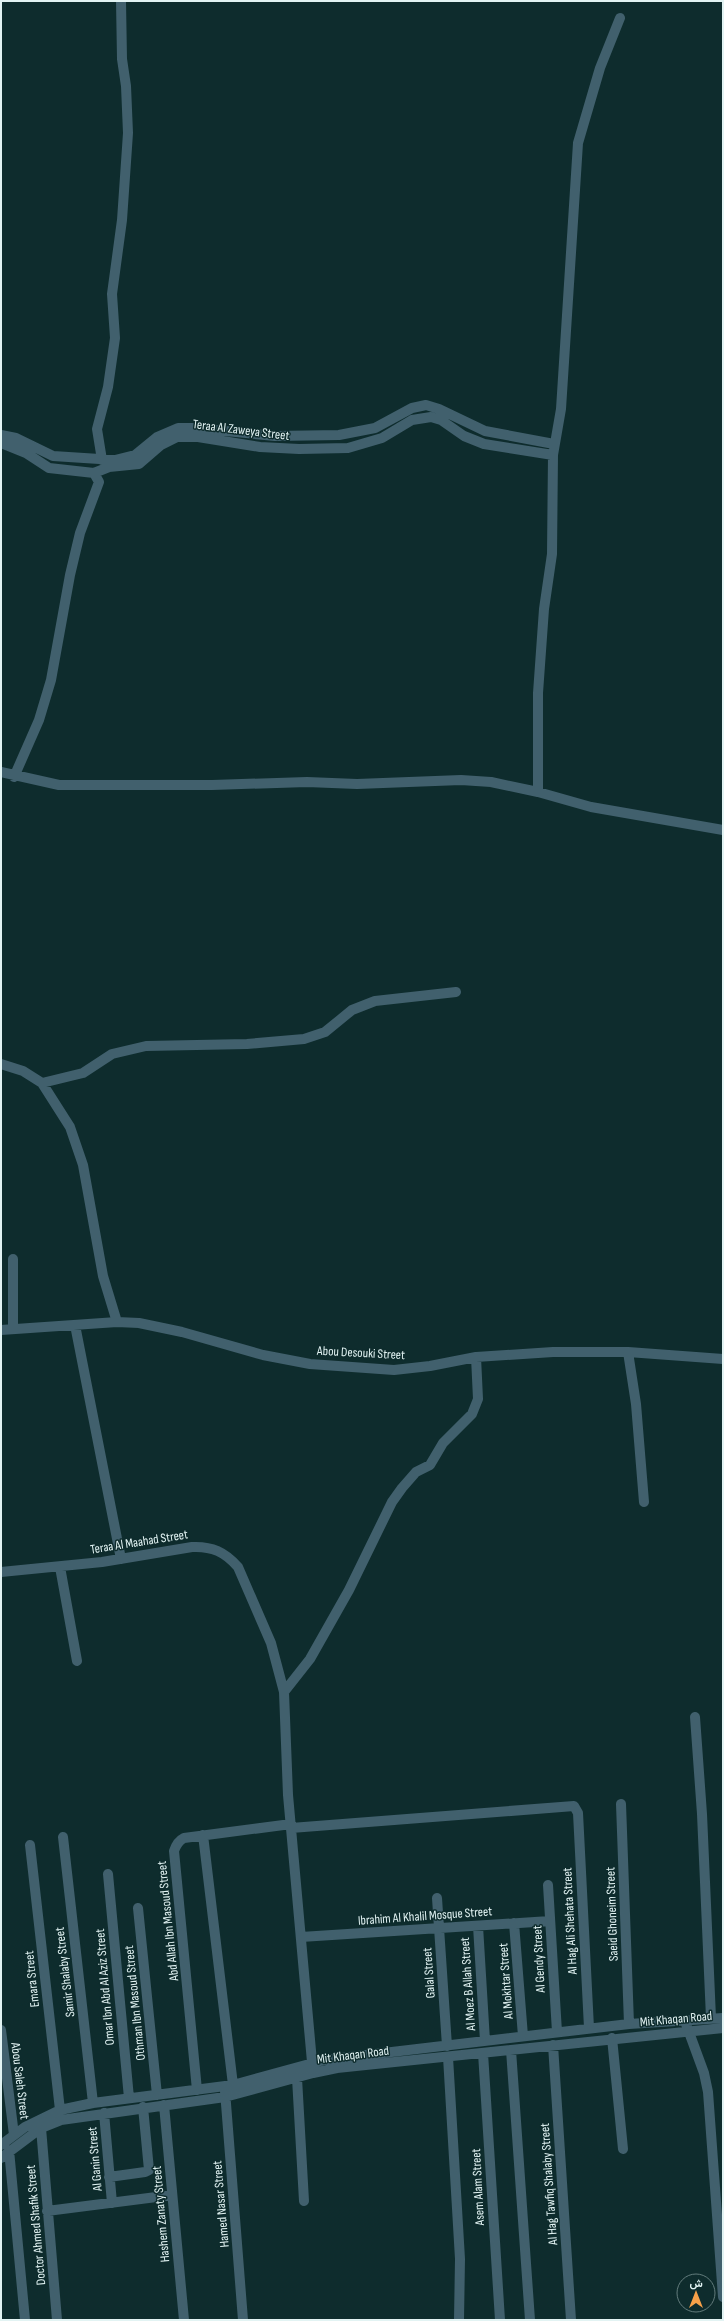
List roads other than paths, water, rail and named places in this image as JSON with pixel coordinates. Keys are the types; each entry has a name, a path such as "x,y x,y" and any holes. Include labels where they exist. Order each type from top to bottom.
{"street":[{"path":"102,460 96,429 108,387 115,338 112,287 122,220 128,133 120,1"},
{"path":"538,792 538,693 544,609 552,554 553,455 561,409 578,144 600,68 620,18"},
{"name":"Teraa Al Zaweya Street","path":"1,435 16,438 53,456 102,460 128,458 164,433 178,428 195,428 275,436 328,436 375,428 412,408 426,405 439,409 485,431 554,444"},
{"name":"Teraa Al Zaweya Street","path":"1,443 21,450 49,468 94,473 108,467 139,464 162,445 178,437 198,437 260,447 299,449 348,448 382,438 412,420 420,417 431,417 441,420 464,436 484,444 553,455"},
{"path":"14,776 34,731 51,680 79,540 99,482 94,473"},
{"path":"1,772 59,785 81,786 307,782 357,784 461,780 491,782 538,792 591,807 723,830"},
{"path":"42,1084 83,1073 112,1054 126,1049 146,1046 276,1043 304,1039 325,1032 352,1010 364,1004 375,1001 456,992"},
{"path":"1,1064 23,1071 42,1084 63,1115 76,1141 103,1276 117,1322"},
{"path":"13,1259 13,1329"},
{"name":"Abou Desouki Street","path":"1,1330 117,1322 152,1325 263,1355 310,1364 394,1370 430,1366 476,1357 553,1352 628,1352 723,1359"},
{"path":"75,1325 121,1558"},
{"path":"628,1352 636,1404 644,1502"},
{"path":"284,1692 310,1659 350,1590 395,1497 416,1472 430,1465 442,1443 472,1414 478,1399 476,1357"},
{"name":"Teraa Al Maahad Street","path":"1,1572 60,1567 162,1550 205,1546 218,1550 229,1557 238,1567 271,1643 284,1692 286,1762 312,2068"},
{"path":"60,1567 77,1661"},
{"path":"695,1717 702,1814 711,2018"},
{"name":"Saeid Ghoneim Street","path":"621,1804 629,2024"},
{"name":"Abd Allah Ibn Masoud Street","path":"197,2090 174,1851 178,1841 184,1838 203,1835 291,1826 571,1805 577,1808 578,1813"},
{"name":"Al Hag Ali Shehata Street","path":"578,1813 589,2028"},
{"name":"Hamed Nasar Street","path":"203,1835 228,2090 243,2320"},
{"name":"Samir Shalaby Street","path":"63,1837 93,2103"},
{"name":"Emara Street","path":"30,1845 60,2110"},
{"name":"Omar Ibn Abd Al Aziz Street","path":"108,1874 129,2098"},
{"name":"Al Gendy Street","path":"548,1885 557,2032"},
{"name":"Galal Street","path":"437,1898 447,2046"},
{"name":"Othman Ibn Masoud Street","path":"138,1908 157,2095"},
{"name":"Ibrahim Al Khalil Mosque Street","path":"301,1937 550,1921"},
{"name":"Al Mokhtar Street","path":"514,1924 523,2036"},
{"name":"Al Moez B Allah Street","path":"478,1926 485,2041"},
{"name":"Mit Khaqan Road","path":"1,2158 5,2148 14,2134 37,2120 60,2110 93,2103 197,2090 228,2090 297,2078 312,2068 338,2068 553,2046 612,2038 686,2025 711,2018 723,2018"},
{"name":"Mit Khaqan Road","path":"5,2148 41,2128 66,2119 164,2105 312,2068 447,2046 629,2024 686,2025 723,2028"},
{"path":"686,2025 704,2073 708,2092 723,2297"},
{"name":"Abou Saleh Street","path":"1,2030 14,2134"},
{"path":"612,2038 623,2149"},
{"name":"Al Hag Tawfiq Shalaby Street","path":"553,2046 571,2320"},
{"path":"511,2050 530,2320"},
{"name":"Asem Alam Street","path":"484,2053 500,2320"},
{"path":"448,2057 460,2259 459,2320"},
{"path":"297,2078 304,2201"},
{"name":"Hashem Zanaty Street","path":"164,2105 184,2320"},
{"path":"109,2177 146,2172 149,2170 143,2108"},
{"name":"Al Ganin Street","path":"104,2113 112,2203"},
{"name":"Doctor Ahmed Shafik Street","path":"41,2128 57,2320"},
{"path":"5,2148 25,2320"},
{"path":"48,2211 172,2195"}]}
